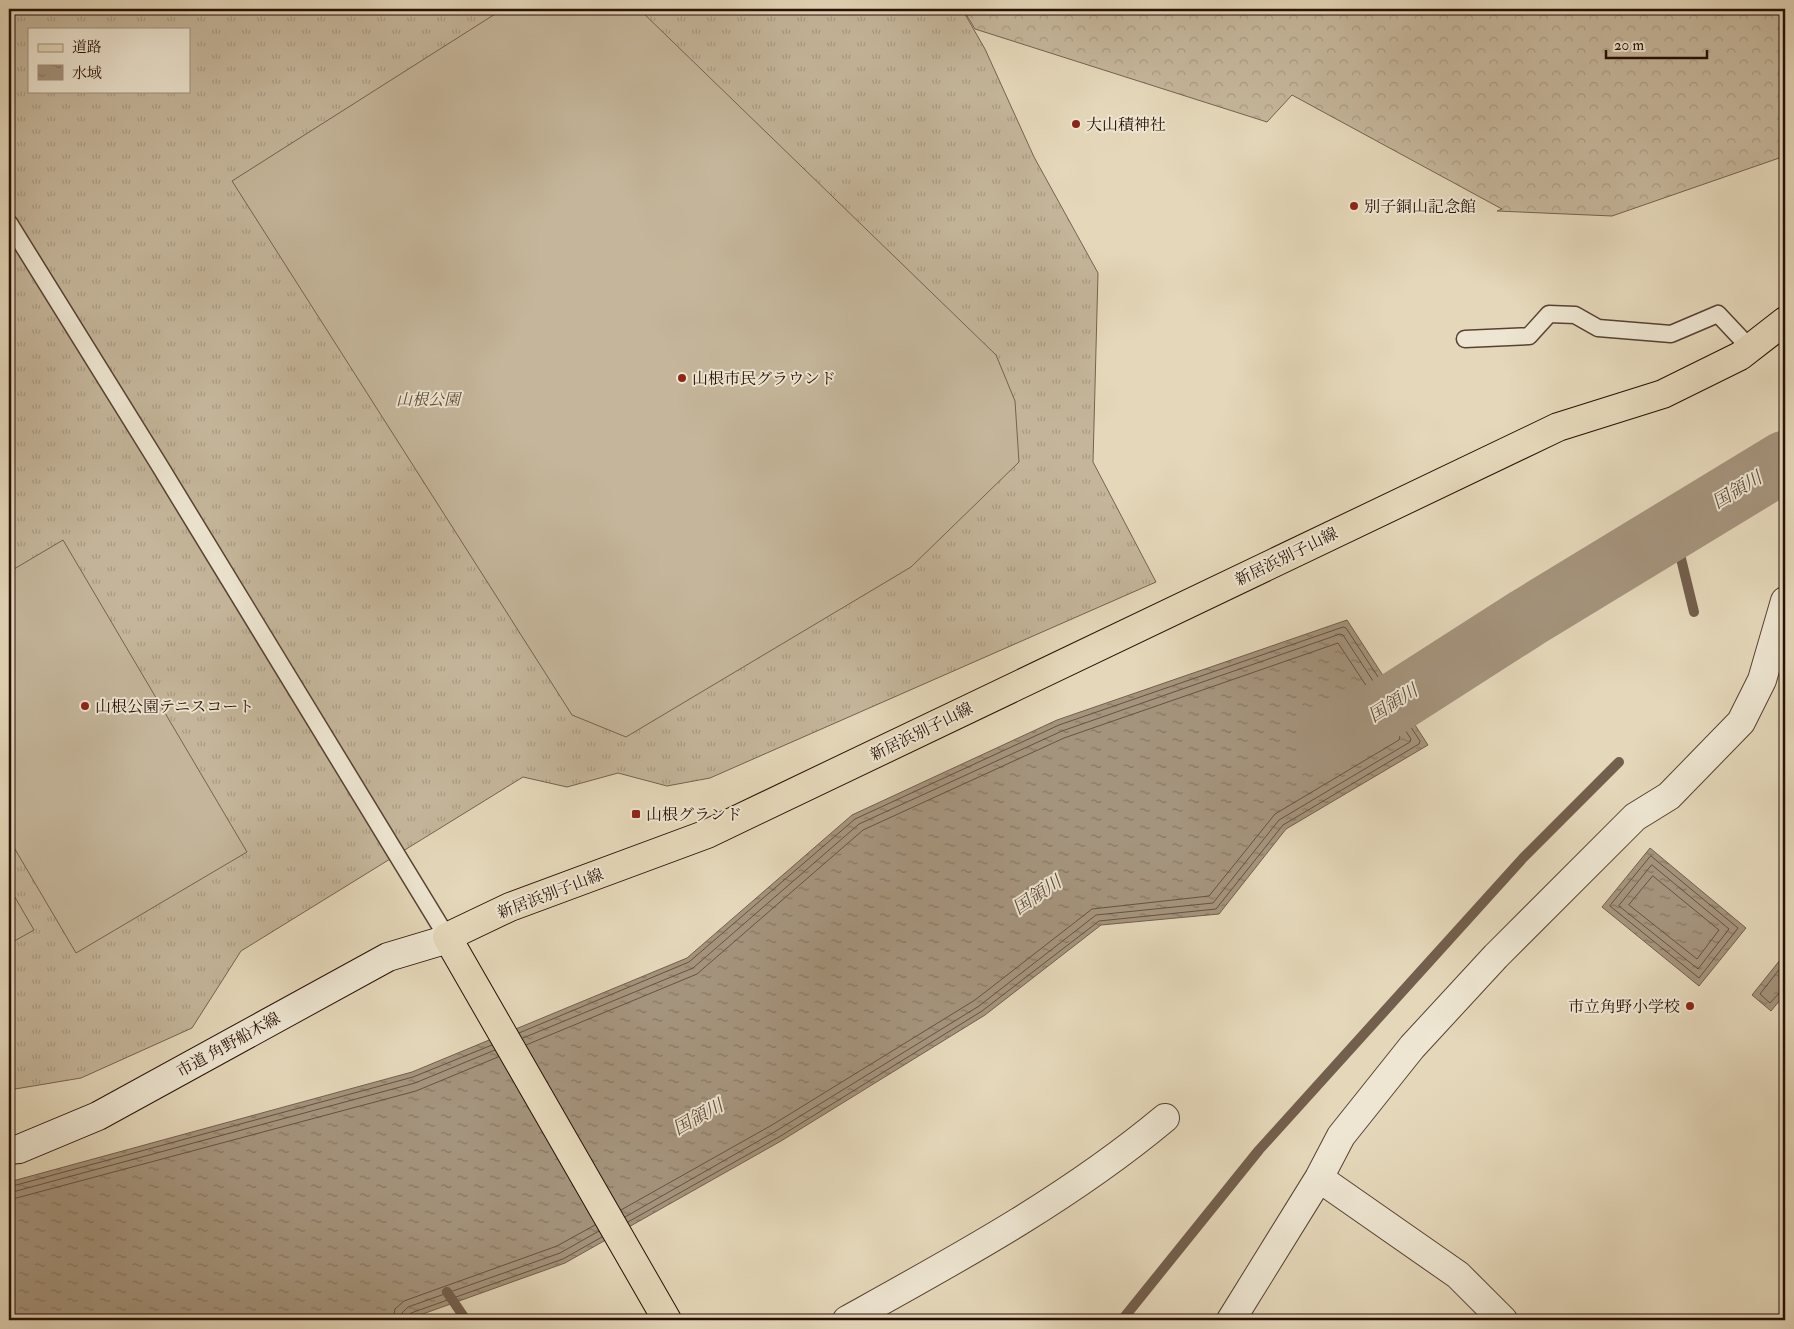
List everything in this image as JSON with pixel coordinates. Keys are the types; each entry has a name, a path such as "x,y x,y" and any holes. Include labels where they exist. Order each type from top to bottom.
{"main road":[{"name":"新居浜別子山線","path":"447,938 510,907 707,834 1558,427 1663,394 1740,356 1785,321"},
{"path":"447,938 667,1320"}],"street":[{"path":"1231,1320 1319,1178 1341,1136 1412,1046 1496,956 1635,817 1669,796 1741,722 1762,680 1785,601"},
{"name":"市道 角野船木線","path":"9,1150 19,1149 98,1116 388,957 447,938"},
{"path":"847,1320 1051,1203 1124,1152 1165,1118"},
{"path":"1319,1178 1458,1275 1503,1320"}],"lane":[{"path":"9,223 158,463 447,938"},
{"path":"1465,339 1529,336 1549,314 1574,315 1598,328 1671,334 1718,314 1750,348"}],"green space":[{"name":"山根公園","path":"9,9 962,9 985,49 1034,157 1098,273 1093,462 1156,582 710,778 667,786 618,773 567,787 523,777 241,951 192,1028 81,1078 9,1090"},
{"name":"山根市民グラウンド","path":"503,9 639,9 996,355 1015,401 1019,462 911,567 626,737 572,715 232,181"},
{"path":"963,9 1785,9 1785,156 1612,216 1497,211 1502,209 1292,95 1267,122 975,29"},
{"name":"山根公園テニスコート","path":"63,540 247,852 76,953 9,839 9,572"},
{"path":"9,887 34,930 9,944"}],"water":[{"path":"1347,620 1428,745 1286,829 1219,914 1101,925 985,1015 781,1141 565,1263 406,1320 9,1320 9,1182 412,1072 687,958 852,815 1057,720"},
{"path":"1650,848 1746,928 1699,986 1602,907"},
{"path":"1784,955 1785,994 1771,1011 1752,995"}],"waterway":[{"name":"国領川","path":"1326,740 1374,716 1527,618 1785,461"},
{"path":"1674,530 1694,612"},
{"path":"1122,1320 1259,1150 1523,858 1619,762"},
{"path":"447,1292 466,1320"}],"place":[{"name":"大山積神社","path":"1076,124"},
{"name":"別子銅山記念館","path":"1354,206"},
{"name":"山根市民グラウンド","path":"682,378"},
{"name":"山根公園テニスコート","path":"85,706"},
{"name":"山根グランド","path":"636,814"},
{"name":"市立角野小学校","path":"1690,1006"}]}
